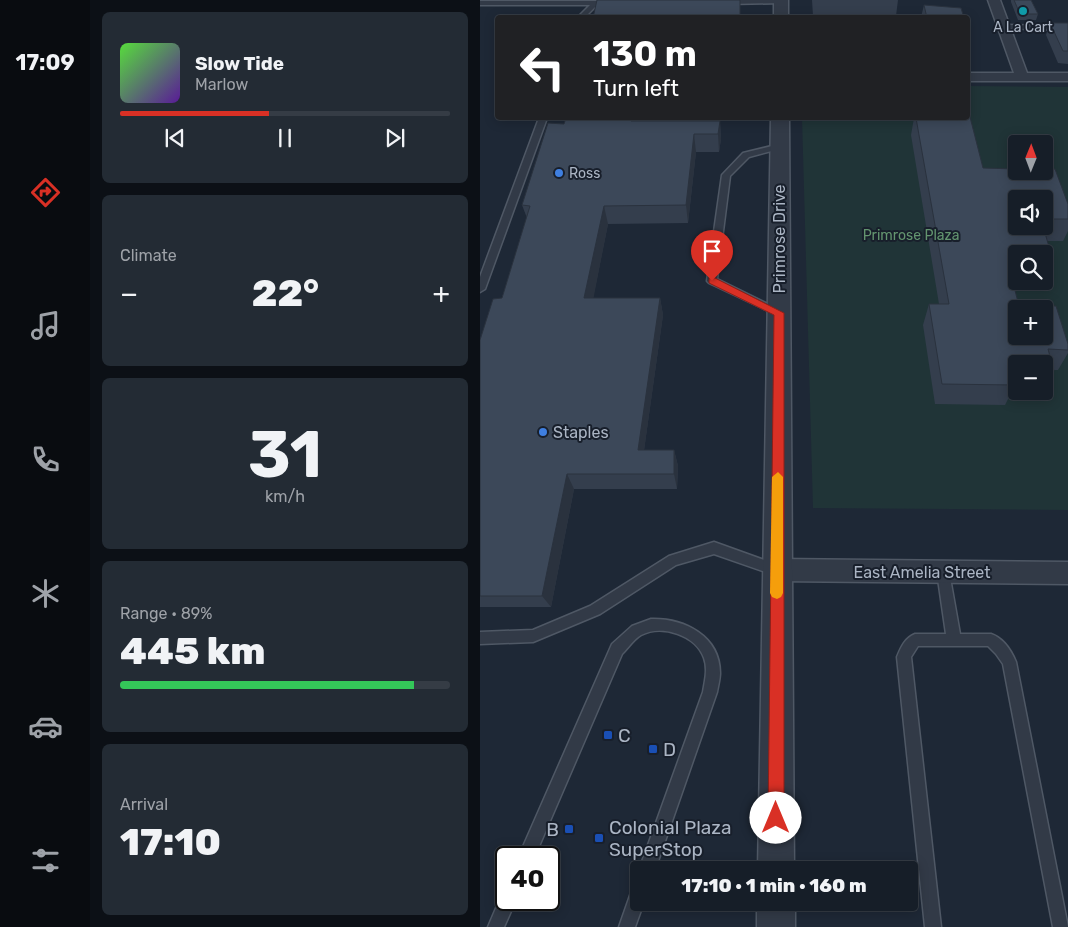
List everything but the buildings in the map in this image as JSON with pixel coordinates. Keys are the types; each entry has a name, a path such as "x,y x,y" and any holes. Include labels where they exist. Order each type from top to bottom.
{"street":[{"path":"994,0 1022,76"},
{"path":"781,1 781,15"},
{"path":"970,76 1068,77"},
{"name":"Primrose Drive","path":"776,861 780,120"},
{"name":"East Amelia Street","path":"777,570 1068,573"},
{"path":"776,911 776,927"}],"lane":[{"path":"717,2 781,1"},
{"path":"480,3 624,3"},
{"path":"583,15 596,3"},
{"path":"1004,27 1068,28"},
{"path":"480,289 542,120"},
{"path":"779,313 712,281 726,175 746,155 780,146"},
{"path":"480,638 533,636 595,610 673,560 714,548 777,570"},
{"path":"943,572 954,640"},
{"path":"531,846 617,649 640,629 663,625 688,630 705,645 714,667 710,692 650,861"},
{"path":"933,927 904,657 907,649 916,640 991,640 1002,649 1010,662 1060,927"},
{"path":"496,927 503,911"},
{"path":"627,927 633,911"}],"green space":[{"name":"Primrose Plaza","path":"970,86 1068,87 1068,510 813,508 802,120 970,120"}],"slow traffic":[{"path":"777,593 778,477"}],"place":[{"name":"A La Cart","path":"1023,11"},
{"name":"Ross","path":"559,173"},
{"name":"Staples","path":"543,432"},
{"name":"C","path":"608,735"},
{"name":"D","path":"653,749"},
{"name":"B","path":"569,829"},
{"name":"Colonial Plaza SuperStop","path":"599,838"}],"route":[{"path":"712,281 779,313 776,818"}]}
